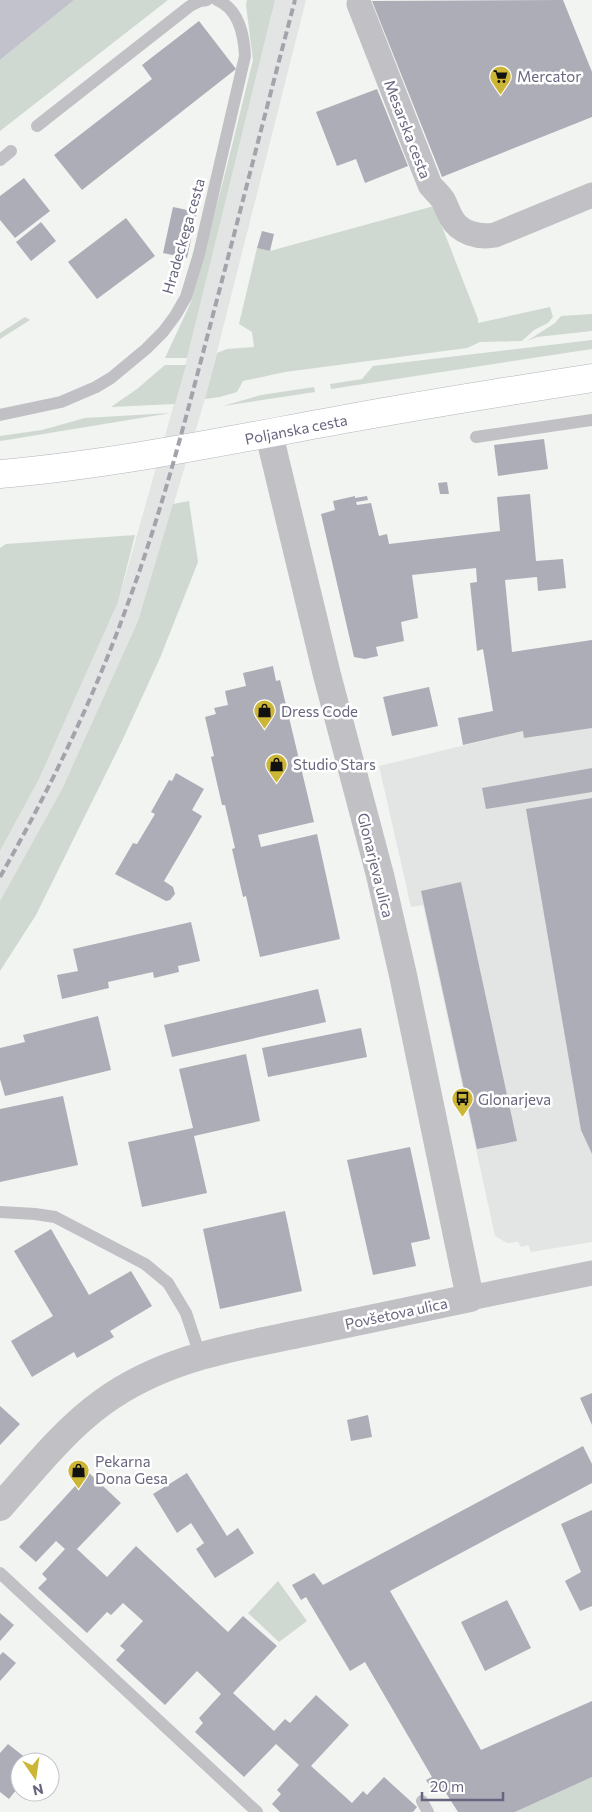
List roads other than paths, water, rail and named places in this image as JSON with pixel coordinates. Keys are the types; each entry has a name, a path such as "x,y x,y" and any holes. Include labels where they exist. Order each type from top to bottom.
{"main road":[{"name":"Poljanska cesta","path":"0,474 56,468 208,446 371,415 592,378"}],"street":[{"name":"Mesarska cesta","path":"359,4 430,185 444,201 452,219 459,228 472,234 486,237 592,195"},
{"name":"Glonarjeva ulica","path":"269,434 327,675 397,947 470,1298"},
{"name":"Povšetova ulica","path":"0,1508 70,1431 102,1402 143,1377 166,1366 200,1355 592,1273"}],"lane":[{"path":"37,126 190,6 207,0"},
{"name":"Hradeckega cesta","path":"0,414 61,402 88,391 112,378 163,332 186,297 199,254 245,56 242,35 235,16 231,9 217,0"},
{"path":"0,160 11,151"},
{"path":"476,437 592,420"},
{"path":"0,1212 55,1217 145,1264 168,1283 186,1313 200,1355"},
{"path":"0,1573 257,1812"}],"railway":[{"path":"0,877 54,777 86,708 115,638 141,566 186,419 295,0"}],"place":[{"name":"Mercator","path":"501,95"},
{"name":"Dress Code","path":"265,730"},
{"name":"Studio Stars","path":"277,783"},
{"name":"Glonarjeva","path":"462,1118"},
{"name":"Pekarna Dona Gesa","path":"79,1489"}]}
